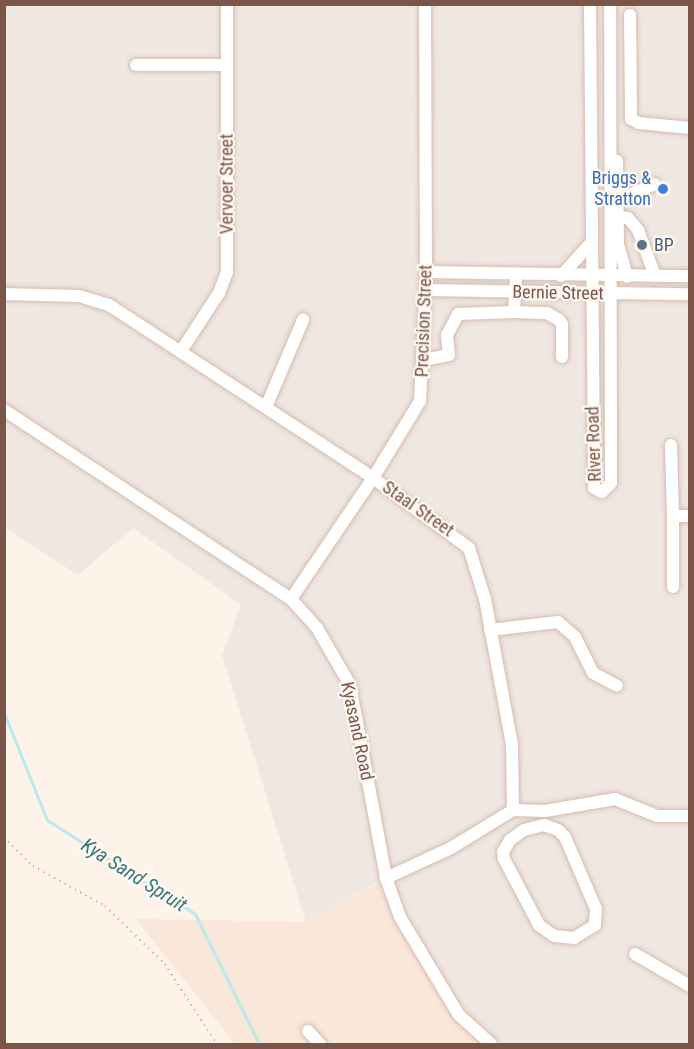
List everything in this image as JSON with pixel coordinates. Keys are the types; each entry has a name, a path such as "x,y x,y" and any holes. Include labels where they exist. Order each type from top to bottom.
{"street":[{"name":"Vervoer Street","path":"181,351 219,292 227,272 227,4"},
{"name":"Precision Street","path":"291,598 374,478 414,416 420,401 426,290 425,4"},
{"name":"River Road","path":"590,4 590,295 594,488 602,492 609,490 611,483 608,294 610,4"},
{"path":"630,15 631,119 639,123 690,128"},
{"path":"135,65 227,66"},
{"path":"610,124 617,152 619,255 627,277"},
{"path":"618,200 655,184"},
{"path":"618,217 628,218 638,230 655,276"},
{"path":"561,276 591,243"},
{"name":"Bernie Street","path":"426,272 590,277 690,276"},
{"path":"514,312 516,275"},
{"name":"Bernie Street","path":"426,290 590,295 690,294"},
{"name":"Staal Street","path":"4,294 80,296 101,302 181,351 374,478 469,548 482,587 515,760 513,810"},
{"path":"423,360 449,356 446,339 450,323 458,314 514,312 547,313 559,320 562,324 562,357"},
{"path":"266,407 303,320"},
{"name":"Kyasand Road","path":"4,410 291,598 317,628 350,685 386,878 400,917 428,969 465,1022 491,1044"},
{"path":"671,445 673,587"},
{"path":"673,516 690,516"},
{"path":"490,630 558,622 575,637 592,673 617,686"},
{"path":"386,878 451,848 513,810 545,811 615,799 654,816 690,816"},
{"path":"513,810 524,830"},
{"path":"551,826 565,837 596,909 595,925 589,931 566,939 546,932 539,925 504,859 505,846 524,830 551,826"},
{"path":"635,954 690,986"},
{"path":"308,1031 320,1044"}],"path":[{"path":"4,837 33,866 105,906 165,963 217,1044"}],"shaded area":[{"path":"4,5 689,5 689,1044 498,1044 448,989 382,879 306,922 222,655 241,605 133,528 78,575 5,528"},
{"path":"386,878 500,1044 235,1044 136,919 306,922"}],"waterway":[{"name":"Kya Sand Spruit","path":"4,713 47,820 195,914 259,1044"}],"place":[{"name":"Briggs & Stratton","path":"663,189"},
{"name":"BP","path":"642,245"}]}
